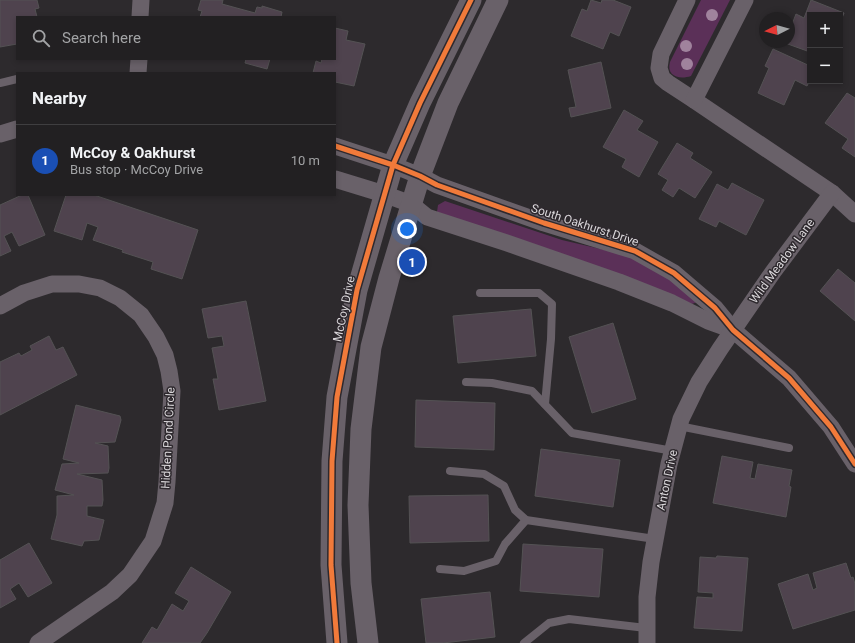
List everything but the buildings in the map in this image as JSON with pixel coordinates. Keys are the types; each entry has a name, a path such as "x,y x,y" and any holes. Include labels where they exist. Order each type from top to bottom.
{"street":[{"path":"140,0 140,16"},
{"name":"McCoy Drive","path":"337,643 331,557 332,462 337,397 357,290 392,165 420,103 471,0"},
{"path":"368,643 361,583 358,505 361,429 371,347 389,278 420,176 448,103 498,0"},
{"path":"688,0 661,54 659,68 662,78 832,193 855,214"},
{"path":"694,100 745,0"},
{"path":"138,72 139,60"},
{"path":"0,134 16,129"},
{"name":"South Oakhurst Drive","path":"336,146 392,165 420,176 437,185 501,208 635,251 674,274 715,308 733,330 789,378 831,427 855,464"},
{"name":"South Oakhurst Drive","path":"336,179 411,204 427,217 619,282 672,303 708,322 733,330"},
{"name":"Wild Meadow Lane","path":"733,330 773,272 832,193"},
{"name":"Hidden Pond Circle","path":"0,306 24,293 52,284 79,284 100,288 120,298 141,315 165,355 170,371 172,391 168,482 164,503 152,541 130,575 112,592 38,643"},
{"name":"Anton Drive","path":"647,636 647,597 651,562 672,451 679,426 699,382 733,330"}],"lane":[{"path":"0,83 16,79"},
{"path":"480,292 539,293 552,304 551,339 545,404"},
{"path":"466,382 492,383 532,390 572,432 672,451"},
{"path":"679,426 789,448"},
{"path":"450,471 484,474 504,486 515,510 526,520 655,539"},
{"path":"440,569 464,571 496,561 505,544 526,520"},
{"path":"524,643 549,623 569,619 647,636"}],"shaded area":[{"path":"701,0 730,0 691,76 674,76 670,71 670,62"},
{"path":"445,201 562,240 622,254 635,259 669,279 697,302 692,304 437,212 438,205"}],"cycle path":[{"path":"337,643 331,565 332,461 337,397 357,290 393,165 420,103 471,0"},
{"path":"336,146 393,165 437,185 544,223 635,251 674,273 715,308 733,330 789,378 831,427 855,464"}],"place":[{"name":"McCoy & Oakhurst","path":"412,262"}]}
